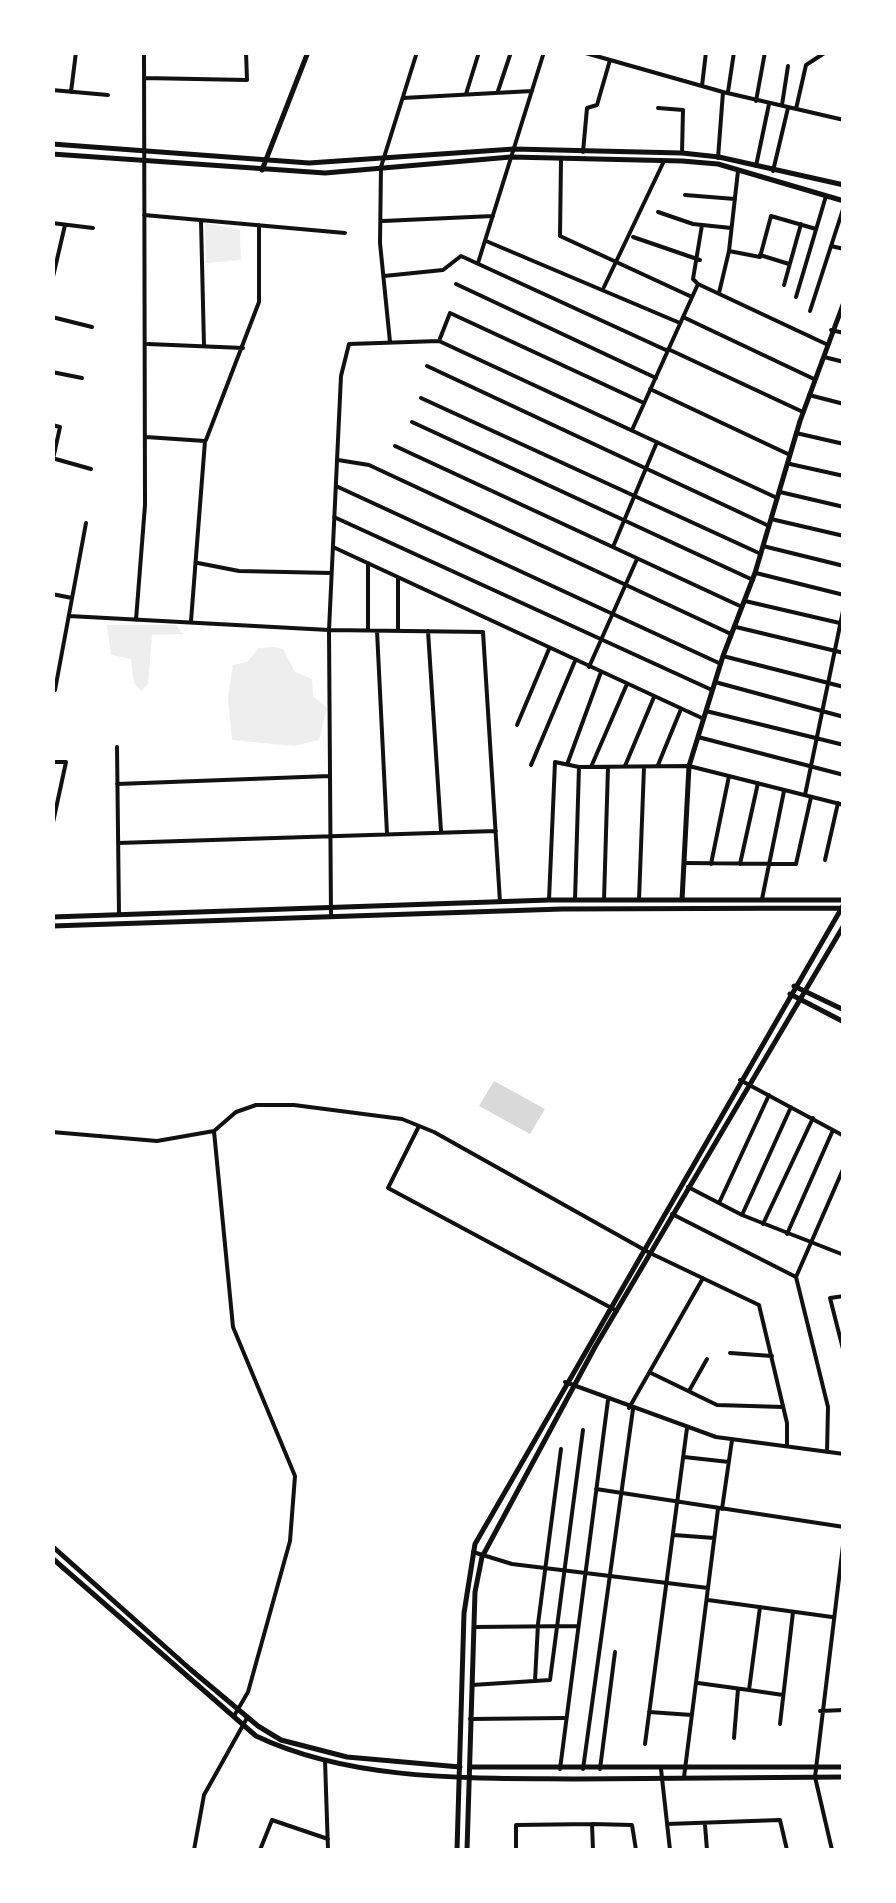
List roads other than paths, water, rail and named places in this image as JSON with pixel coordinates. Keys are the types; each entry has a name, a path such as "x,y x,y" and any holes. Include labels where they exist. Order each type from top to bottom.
{"street":[{"path":"71,92 76,52"},
{"path":"136,620 146,437 144,52"},
{"path":"144,78 246,80 246,52"},
{"path":"262,170 308,52"},
{"path":"390,342 379,167 418,52"},
{"path":"466,94 479,52"},
{"path":"498,93 511,52"},
{"path":"478,263 544,52"},
{"path":"582,52 725,93 844,120"},
{"path":"702,86 706,52"},
{"path":"718,160 734,52"},
{"path":"756,101 766,52"},
{"path":"796,110 806,65 826,52"},
{"path":"583,152 587,108 598,105 610,60"},
{"path":"774,171 788,66"},
{"path":"52,90 108,95"},
{"path":"402,98 532,91"},
{"path":"756,166 770,104"},
{"path":"658,108 683,110 682,154"},
{"path":"52,144 267,161 362,160 514,149 682,154 844,184"},
{"path":"52,154 262,170 360,169 511,158 718,160 738,171 844,204 810,312"},
{"path":"561,160 560,236 692,297"},
{"path":"604,287 664,161"},
{"path":"719,293 729,251 738,171"},
{"path":"685,194 735,199"},
{"path":"796,297 826,196"},
{"path":"658,212 732,228"},
{"path":"144,214 345,234"},
{"path":"380,221 493,216"},
{"path":"760,255 771,216 816,228"},
{"path":"201,220 204,346"},
{"path":"52,223 92,228"},
{"path":"702,224 700,260 693,278 698,284 826,344"},
{"path":"784,286 801,224"},
{"path":"52,281 65,225"},
{"path":"191,623 206,441 259,302 259,225"},
{"path":"631,236 700,260"},
{"path":"485,241 604,287 814,380"},
{"path":"831,246 844,249"},
{"path":"729,251 790,264"},
{"path":"384,276 443,270 461,256 803,412"},
{"path":"456,284 656,378"},
{"path":"632,430 698,284"},
{"path":"681,908 690,766 723,656 754,576 796,433 843,304"},
{"path":"439,341 450,313 644,402"},
{"path":"52,317 92,327"},
{"path":"831,330 844,333"},
{"path":"331,916 329,630 344,353 349,344 439,341 778,495 844,507"},
{"path":"146,344 244,348"},
{"path":"822,356 844,362"},
{"path":"427,366 646,469 770,522 844,536"},
{"path":"52,372 82,378"},
{"path":"650,390 790,455"},
{"path":"809,395 844,404"},
{"path":"422,398 761,554"},
{"path":"412,422 623,522 754,576 844,594"},
{"path":"52,425 60,427 53,458 91,469"},
{"path":"796,433 844,444"},
{"path":"146,437 206,441"},
{"path":"612,547 657,442"},
{"path":"395,446 743,604 842,624"},
{"path":"338,460 370,465 625,586 733,630 844,653"},
{"path":"788,464 844,476"},
{"path":"336,486 721,664"},
{"path":"334,517 713,690"},
{"path":"55,690 86,523"},
{"path":"333,546 704,719"},
{"path":"763,546 844,566"},
{"path":"589,667 638,559"},
{"path":"198,562 239,571 332,573"},
{"path":"368,564 368,630"},
{"path":"398,578 398,631"},
{"path":"52,594 72,598"},
{"path":"684,863 796,864 844,606"},
{"path":"68,616 329,630 484,632 500,902"},
{"path":"377,630 387,834"},
{"path":"428,631 441,832"},
{"path":"518,725 549,649"},
{"path":"723,656 844,687"},
{"path":"532,765 575,661"},
{"path":"567,763 601,672"},
{"path":"715,682 844,717"},
{"path":"591,767 627,684"},
{"path":"624,767 654,696"},
{"path":"657,766 681,709"},
{"path":"706,710 844,745"},
{"path":"698,737 844,775"},
{"path":"116,747 119,915"},
{"path":"52,762 66,762 52,827"},
{"path":"549,900 556,762 579,767 690,766 840,804 825,860"},
{"path":"639,900 644,766"},
{"path":"574,900 579,767"},
{"path":"604,900 608,767"},
{"path":"117,784 330,776"},
{"path":"711,864 730,776"},
{"path":"740,864 758,783"},
{"path":"762,899 784,790"},
{"path":"118,843 496,830"},
{"path":"52,917 549,900 762,899 843,905"},
{"path":"52,926 843,905"},
{"path":"467,1850 474,1592 482,1557 672,1214 740,1080 843,905"},
{"path":"457,1850 464,1613 473,1552 609,1306 844,925"},
{"path":"794,986 844,1010"},
{"path":"790,994 844,1022"},
{"path":"740,1080 844,1136"},
{"path":"718,1203 769,1095"},
{"path":"52,1132 157,1141 214,1130 236,1112 256,1105 294,1104 402,1119 420,1126 650,1253 758,1305 784,1408 787,1446"},
{"path":"742,1215 791,1107"},
{"path":"763,1224 813,1118"},
{"path":"420,1126 388,1188 616,1311"},
{"path":"214,1130 233,1327 296,1476 290,1541 248,1692 234,1716"},
{"path":"787,1234 833,1130"},
{"path":"828,1452 828,1408 796,1277 844,1167"},
{"path":"685,1185 742,1215 809,1244 844,1254"},
{"path":"672,1214 796,1277"},
{"path":"584,1769 631,1409 703,1278"},
{"path":"843,1349 830,1298 844,1296"},
{"path":"836,1324 844,1322"},
{"path":"730,1353 772,1356"},
{"path":"688,1391 707,1359"},
{"path":"649,1372 716,1404 784,1408"},
{"path":"565,1382 687,1428 732,1439 844,1454"},
{"path":"560,1769 608,1400"},
{"path":"645,1744 687,1428"},
{"path":"472,1685 550,1680 583,1430"},
{"path":"684,1779 714,1538 732,1439"},
{"path":"536,1680 538,1624 562,1449"},
{"path":"683,1457 729,1462"},
{"path":"596,1489 844,1527"},
{"path":"672,1535 714,1538"},
{"path":"832,1850 815,1777 844,1537"},
{"path":"52,1546 234,1716 281,1740 329,1752 470,1768 844,1767"},
{"path":"473,1552 482,1557 545,1567 708,1588"},
{"path":"52,1558 236,1708 256,1736 287,1751 325,1760 459,1776 844,1777"},
{"path":"706,1600 832,1617"},
{"path":"749,1690 760,1607"},
{"path":"780,1724 792,1612"},
{"path":"474,1627 577,1626"},
{"path":"600,1769 615,1652"},
{"path":"696,1682 783,1694"},
{"path":"734,1738 738,1688"},
{"path":"820,1711 844,1710"},
{"path":"649,1712 692,1715"},
{"path":"470,1718 564,1718"},
{"path":"194,1850 204,1795 246,1721"},
{"path":"325,1760 328,1850"},
{"path":"661,1769 670,1850"},
{"path":"260,1850 272,1820 328,1839"},
{"path":"668,1824 780,1820 787,1850"},
{"path":"592,1824 594,1850"},
{"path":"516,1850 516,1825 592,1824 629,1824 636,1850"},
{"path":"705,1824 707,1850"}]}
